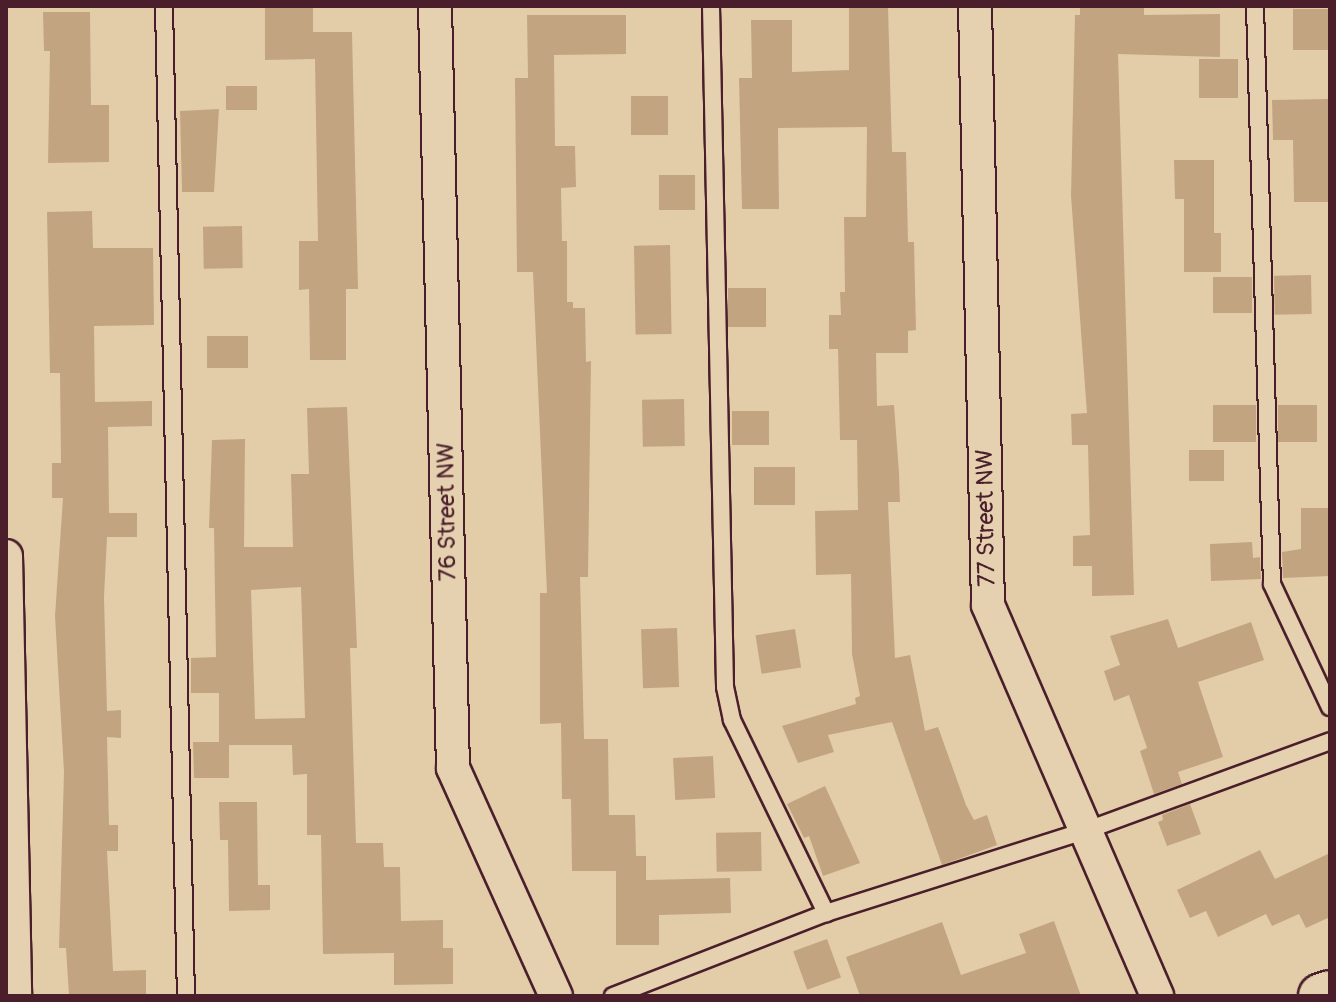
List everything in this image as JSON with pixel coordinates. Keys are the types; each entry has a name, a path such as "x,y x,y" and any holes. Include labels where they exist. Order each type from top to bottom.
{"street":[{"name":"76 Street NW","path":"435,6 453,768 556,996"},
{"name":"77 Street NW","path":"975,6 988,605 1082,832 1157,996"},
{"path":"6,556 15,996"},
{"path":"1321,996 1330,993"}],"lane":[{"path":"164,6 186,996"},
{"path":"711,6 725,687 732,720 826,913"},
{"path":"1255,6 1272,584 1330,707"},
{"path":"613,996 826,913 1082,832 1330,741"}],"building":[{"path":"265,6 313,6 313,32 352,32 358,289 346,289 346,360 310,360 309,289 299,290 299,241 318,241 315,59 265,60"},
{"path":"849,6 888,6 892,152 906,152 908,242 914,242 916,330 908,331 908,353 876,353 877,406 894,405 899,473 900,502 888,502 895,658 910,655 925,731 938,727 966,805 974,820 987,815 997,845 942,865 892,722 828,735 834,752 798,763 782,726 856,704 855,698 860,696 852,654 851,574 816,575 815,511 858,510 857,440 840,440 838,349 829,349 829,315 841,315 840,292 845,292 844,217 866,217 867,127 778,128 779,209 742,209 739,78 752,78 751,20 792,20 792,72 849,70"},
{"path":"1080,6 1144,6 1144,15 1220,14 1220,57 1118,54 1134,595 1092,596 1092,566 1073,566 1073,536 1090,535 1088,445 1072,445 1071,414 1087,413 1071,196 1075,15 1080,15"},
{"path":"1293,9 1330,9 1330,50 1293,50"},
{"path":"43,12 90,12 91,105 109,105 109,162 48,163 50,51 44,51"},
{"path":"527,15 626,15 626,54 554,55 555,146 575,146 576,187 561,188 562,241 567,241 567,302 573,302 573,308 585,308 586,362 591,361 588,577 580,577 584,739 608,739 609,815 635,815 636,856 646,856 646,880 730,878 731,913 659,915 659,945 616,945 616,871 572,871 571,799 562,799 561,723 540,724 540,593 547,593 533,272 517,272 515,78 528,78"},
{"path":"1199,59 1238,59 1238,98 1199,98"},
{"path":"226,86 257,86 257,110 226,110"},
{"path":"631,96 668,96 668,135 631,135"},
{"path":"1329,99 1330,202 1294,202 1293,140 1273,140 1272,100"},
{"path":"219,109 214,192 182,192 180,111"},
{"path":"1174,160 1214,160 1214,233 1221,233 1221,272 1184,272 1184,199 1175,199"},
{"path":"659,175 695,175 695,210 659,210"},
{"path":"92,211 93,248 153,248 154,325 94,326 95,402 152,401 152,426 108,427 109,513 137,513 137,537 107,537 104,597 107,711 121,710 121,738 107,737 109,825 118,825 118,851 107,851 113,971 146,970 146,994 69,995 66,948 59,948 64,772 55,616 63,498 52,498 52,463 61,463 60,373 50,373 47,212"},
{"path":"242,226 243,268 204,269 203,227"},
{"path":"670,245 672,334 636,335 634,246"},
{"path":"1311,275 1312,314 1275,315 1274,276"},
{"path":"1213,277 1252,277 1252,313 1213,313"},
{"path":"728,288 766,288 766,327 728,327"},
{"path":"207,336 248,336 248,368 207,368"},
{"path":"684,399 685,446 643,447 642,400"},
{"path":"1213,405 1256,405 1256,442 1213,442"},
{"path":"1278,405 1317,405 1317,442 1278,442"},
{"path":"347,407 357,648 350,648 356,843 383,843 384,867 400,867 401,921 443,920 443,948 453,948 453,984 394,985 394,953 323,954 321,835 307,835 307,774 293,775 292,745 229,745 229,778 194,778 193,742 219,742 219,693 191,693 191,658 216,657 214,528 209,528 212,440 245,439 244,547 293,547 291,474 309,474 307,408","holes":["301,587 305,718 255,719 251,590"]},
{"path":"732,411 769,411 769,445 732,445"},
{"path":"1189,450 1224,450 1224,481 1189,481"},
{"path":"754,467 795,467 795,505 754,505"},
{"path":"1301,508 1330,508 1330,576 1283,578 1282,552 1301,549"},
{"path":"1252,542 1253,558 1260,557 1261,579 1211,581 1210,544"},
{"path":"1168,619 1178,648 1251,622 1264,660 1198,682 1223,757 1178,772 1182,784 1154,794 1140,751 1147,748 1129,695 1114,701 1104,671 1120,665 1110,636"},
{"path":"677,628 679,687 643,688 641,629"},
{"path":"795,629 801,668 762,674 755,635"},
{"path":"713,756 715,798 675,800 673,758"},
{"path":"825,786 860,863 823,876 809,836 804,838 787,804"},
{"path":"219,802 257,802 258,885 270,885 270,910 229,911 228,840 220,840"},
{"path":"1190,804 1201,834 1167,846 1158,822 1163,820 1162,815"},
{"path":"761,832 762,871 717,872 716,833"},
{"path":"1260,850 1275,879 1330,853 1330,917 1306,928 1299,914 1272,926 1266,914 1218,937 1206,911 1190,918 1177,890"},
{"path":"1054,921 1081,996 860,996 846,957 942,922 961,975 1026,953 1019,934"},
{"path":"827,939 841,978 807,990 793,951"}]}
